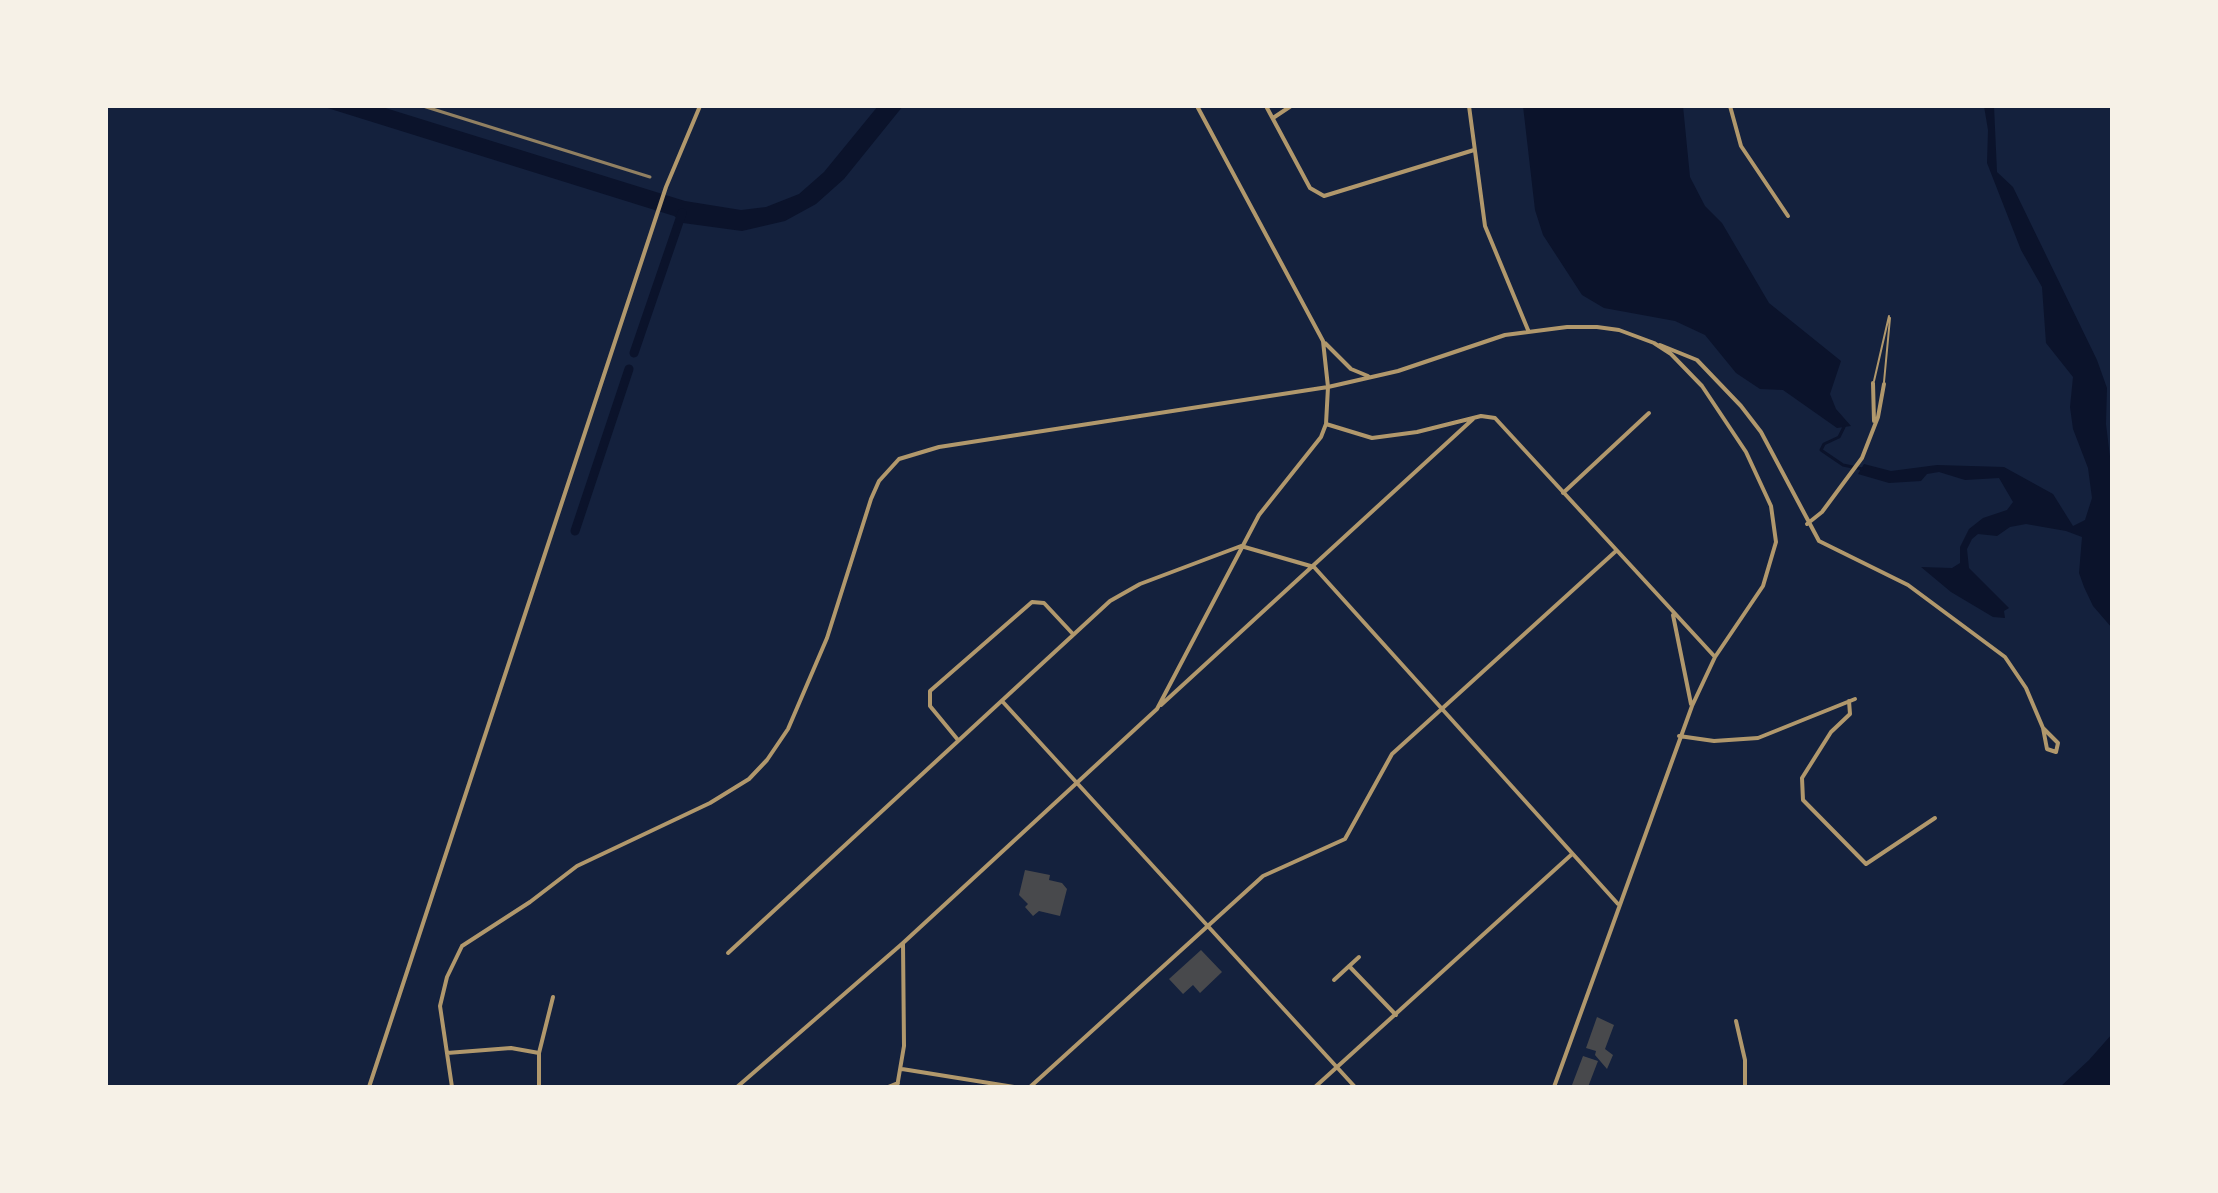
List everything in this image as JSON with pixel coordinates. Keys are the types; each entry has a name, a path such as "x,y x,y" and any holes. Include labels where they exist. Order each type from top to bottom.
{"street":[{"path":"369,1087 666,187 700,106"},
{"path":"1197,106 1323,341 1351,369 1371,377"},
{"path":"1266,106 1313,192 1330,196 1370,180 1474,150"},
{"path":"1273,118 1291,106"},
{"path":"1469,106 1488,239 1528,331"},
{"path":"1730,106 1741,146 1788,216"},
{"path":"452,1087 440,1006 447,977 462,946 530,902 577,866 749,779 777,749 837,614 879,481 899,459 939,447 1328,387 1398,371 1505,335 1528,331 1597,327 1619,330 1697,360 1761,432 1815,536 1831,550 1908,585 1997,649 2015,670 2043,728 2047,749 2056,752 2058,743 2043,728"},
{"path":"1157,709 1241,546 1261,513 1313,450 1326,424 1328,387 1323,341"},
{"path":"1554,1087 1679,736 1715,657 1769,573 1776,542 1771,506 1746,452 1716,406 1686,369 1654,343"},
{"path":"1873,383 1874,421"},
{"path":"1807,524 1822,512 1862,458 1884,384"},
{"path":"1563,493 1649,413"},
{"path":"1326,424 1372,438 1491,416 1499,421 1715,657"},
{"path":"737,1087 903,943 1474,417"},
{"path":"728,953 1072,633 1124,592 1241,546 1314,567 1618,904"},
{"path":"1030,1087 1263,876 1345,839 1384,764 1616,551"},
{"path":"958,740 930,706 930,691 1032,602 1044,603 1072,633"},
{"path":"1673,612 1692,706"},
{"path":"1679,736 1714,741 1758,738 1852,700 1850,714 1831,732 1802,778 1803,800 1866,864 1935,818"},
{"path":"1002,701 1355,1087"},
{"path":"1315,1087 1571,855"},
{"path":"888,1087 898,1085 902,1069 903,943"},
{"path":"1334,980 1359,957"},
{"path":"1349,966 1396,1015"},
{"path":"539,1087 539,1053 553,997"},
{"path":"1736,1021 1745,1060 1745,1087"},
{"path":"447,1053 511,1048 539,1053"},
{"path":"902,1069 1014,1087"}],"lane":[{"path":"1873,383 1889,316 1884,384"}],"water":[{"path":"321,106 379,106 685,201 741,210 766,207 799,194 824,172 878,106 903,106 844,179 816,204 785,221 742,231 683,223 674,216"},
{"path":"1523,106 1683,106 1690,177 1705,206 1722,223 1769,303 1841,361 1830,394 1836,409 1851,426 1837,428 1783,390 1760,389 1736,373 1705,335 1675,321 1604,308 1582,295 1543,235 1535,210"},
{"path":"1984,106 1994,106 1997,172 2013,187 2097,360 2107,388 2106,424 2112,473 2112,628 2093,606 2079,573 2082,537 2066,531 2026,524 2010,527 1997,536 1978,534 1972,539 1967,549 1969,568 2009,608 2004,611 2005,618 1993,617 1951,592 1921,567 1952,568 1960,563 1960,547 1969,529 1983,518 2007,510 2013,502 1999,478 1965,480 1939,472 1927,474 1921,481 1889,483 1858,474 1864,464 1891,471 1937,465 2004,467 2053,494 2073,526 2085,520 2092,498 2088,468 2073,429 2070,407 2073,377 2046,343 2042,287 2021,250 1987,163 1988,130"},
{"path":"2112,1034 2112,1087 2060,1087 2089,1060"}],"building":[{"path":"1025,870 1050,875 1049,880 1062,883 1067,889 1060,916 1039,911 1033,916 1025,907 1028,904 1019,895"},
{"path":"1201,950 1222,972 1200,993 1193,985 1183,994 1169,979"},
{"path":"1597,1017 1614,1025 1605,1049 1613,1055 1607,1069 1595,1055 1596,1051 1586,1048"},
{"path":"1583,1056 1598,1061 1588,1087 1572,1085"}],"waterway":[{"path":"634,353 682,213"},
{"path":"575,531 629,369"},
{"path":"1844,427 1839,437 1824,444 1821,450 1843,465 1862,469"}],"railway":[{"path":"423,106 650,177"}]}
